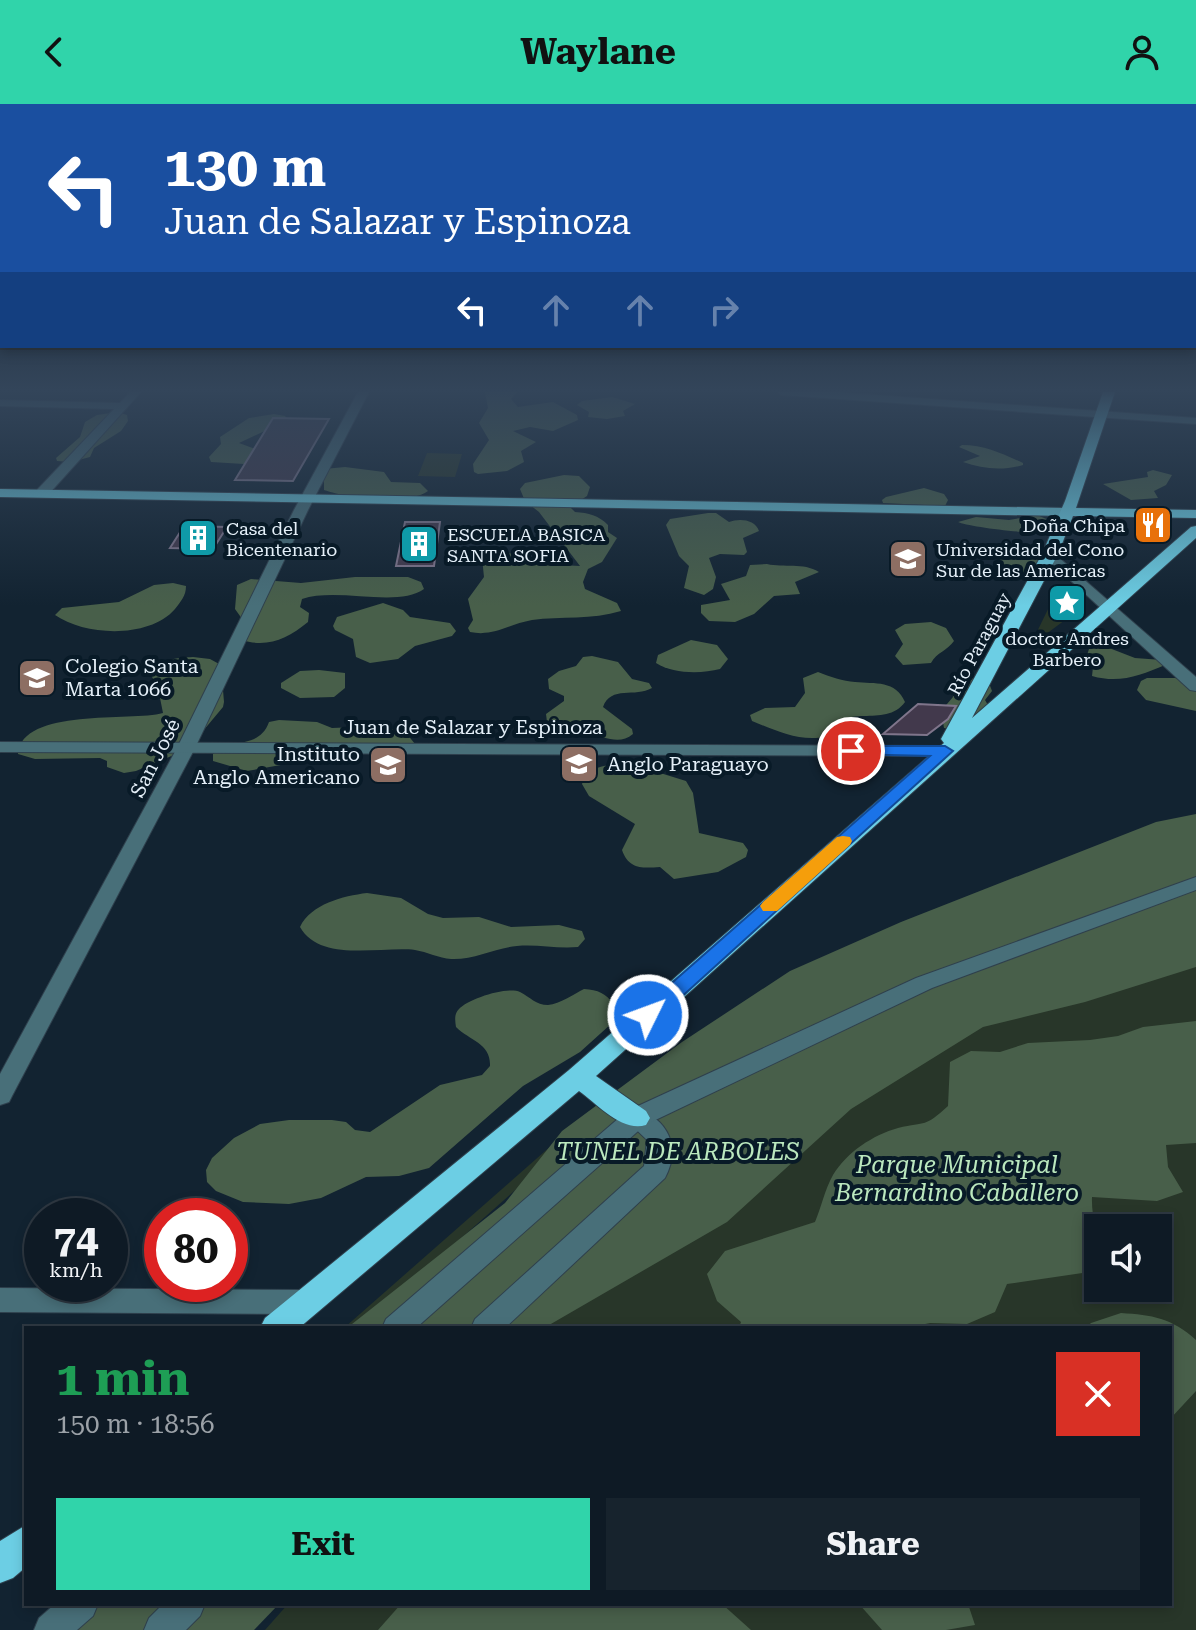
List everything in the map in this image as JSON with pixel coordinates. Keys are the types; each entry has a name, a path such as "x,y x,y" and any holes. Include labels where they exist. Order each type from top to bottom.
{"highway":[{"name":"Río Paraguay","path":"945,751 1050,554 1084,463"},
{"path":"1067,512 1196,514"},
{"path":"278,1326 578,1077 1196,530"},
{"path":"578,1077 636,1118"},
{"path":"0,1565 24,1545"}],"main road":[{"path":"0,493 1067,512"}],"street":[{"path":"41,494 70,463"},
{"name":"San José","path":"0,1096 186,748 326,463"},
{"path":"1050,554 1196,686"},
{"name":"Juan de Salazar y Espinoza","path":"0,747 945,751"},
{"path":"398,1326 636,1118 924,983 1196,883"},
{"path":"487,1326 656,1171 662,1146 657,1132 636,1118"},
{"path":"0,1300 307,1302"},
{"path":"51,1630 79,1606"},
{"path":"161,1630 186,1606"}],"green space":[{"path":"423,463 459,463 455,477 418,476"},
{"path":"522,463 507,471 478,474 474,472 473,464"},
{"path":"968,463 1023,463 1008,468"},
{"path":"345,467 384,472 391,482 420,483 428,491 393,499 362,498 324,490 324,469"},
{"path":"1153,470 1172,475 1166,485 1154,491 1158,498 1131,500 1103,484 1148,477 1147,472"},
{"path":"564,475 579,476 590,487 587,496 570,507 575,512 601,519 608,525 608,532 617,538 602,562 588,569 583,582 585,589 617,603 621,611 599,616 532,620 494,631 470,632 468,628 473,620 468,599 484,577 482,558 489,552 519,554 540,564 580,566 539,512 525,501 520,489 525,483"},
{"path":"924,488 944,494 948,500 945,506 883,503 882,500 886,497"},
{"path":"716,513 729,522 750,522 759,531 743,538 747,552 744,555 720,554 709,558 716,577 713,589 704,595 684,588 689,566 679,556 666,525 670,519"},
{"path":"1037,515 1056,523 1054,532 1006,530 958,522 976,517 1009,520"},
{"path":"1015,546 1031,547 1042,557 1027,574 1003,571 999,557"},
{"path":"750,565 807,567 819,572 795,582 800,594 774,596 754,614 735,622 709,621 701,613 701,605 730,600 721,584 746,576"},
{"path":"355,577 408,577 421,582 424,589 399,597 332,595 302,599 300,607 309,613 308,622 300,628 269,642 241,640 245,623 235,609 237,585 251,579 301,583"},
{"path":"173,583 186,586 183,598 164,619 150,626 134,630 99,630 68,622 55,615 62,608 119,602 154,585"},
{"path":"1065,587 1084,606 1038,640 1033,640 1051,603"},
{"path":"383,603 403,610 410,617 450,623 456,631 452,636 415,646 398,659 370,663 356,657 353,639 333,626 337,617"},
{"path":"931,622 946,628 954,641 931,663 903,665 895,656 903,644 895,630 905,624"},
{"path":"691,640 717,645 728,659 720,669 704,672 679,671 656,663 658,655"},
{"path":"1104,646 1135,658 1162,660 1165,665 1121,679 1092,676 1093,667 1086,658 1089,649"},
{"path":"193,657 210,659 221,665 224,702 188,749 124,773 107,767 107,761 100,758 35,759 18,754 24,739 38,729 57,723 163,713 158,688 151,675 164,662"},
{"path":"583,657 618,662 632,679 649,683 652,688 612,696 603,707 632,729 633,734 628,738 617,740 588,734 558,734 548,730 546,714 564,701 564,696 549,689 548,679 559,671 576,666"},
{"path":"300,671 345,673 345,688 334,697 300,698 281,688 281,683"},
{"path":"818,672 846,681 890,687 905,702 886,714 843,719 829,736 819,738 789,735 752,721 750,715 765,708 795,707 805,693 803,678"},
{"path":"962,675 989,683 992,691 985,700 992,712 966,731 944,728 941,711 953,697 953,677"},
{"path":"1147,678 1175,678 1196,683 1196,711 1146,700 1137,690 1141,681"},
{"path":"269,722 317,722 332,728 381,726 407,734 415,744 354,754 335,763 292,763 247,771 213,761 213,754 220,749 251,740 264,731"},
{"path":"628,763 686,781 693,793 699,833 743,843 748,850 746,857 718,872 674,879 660,867 642,867 628,861 622,850 635,824 589,796 582,784 595,769"},
{"name":"TUNEL DE ARBOLES","path":"1196,814 1196,967 1085,1002 983,1027 851,1109 727,1222 547,1326 350,1326 505,1203 562,1131 682,1042 790,971 901,922 1156,822"},
{"path":"367,893 401,898 428,914 443,918 479,917 511,927 559,925 582,931 585,939 578,947 517,946 451,959 415,950 336,949 309,938 300,927 320,907 348,896"},
{"name":"Parque Municipal Bernardino Caballero","path":"1196,896 1196,1630 265,1630 286,1606 1172,1606 1172,1326 539,1326 599,1259"},
{"path":"584,989 601,993 614,1005 611,1024 580,1052 523,1086 429,1168 399,1176 366,1177 321,1198 289,1204 248,1202 248,1198 233,1198 216,1191 207,1182 206,1170 212,1158 234,1138 260,1124 332,1120 346,1122 355,1130 370,1132 440,1085 482,1075 490,1066 487,1052 456,1027 457,1011 470,1001 488,994 514,991 544,1005 562,1001"},
{"path":"1196,1021 1196,1143 1166,1145 1168,1167 1183,1192 1157,1201 1092,1197 1093,1214 1084,1214 1084,1273 1007,1284 995,1312 967,1324 740,1326 741,1322 717,1301 707,1274 725,1251 815,1222 833,1175 853,1152 889,1131 925,1123 948,1106 950,1062 971,1051 1000,1052 1028,1043 1118,1036 1143,1027"},
{"path":"586,1115 594,1120 362,1326 346,1326"},
{"path":"1121,1313 1161,1319 1179,1327 1196,1340 1196,1391 1172,1417 1172,1326 1088,1326"},
{"path":"98,1606 277,1606 254,1630 72,1630"},
{"path":"399,1606 724,1606 751,1630 378,1630"},
{"path":"861,1606 969,1606 975,1625 946,1630 882,1630"}],"building":[{"path":"245,463 303,463 293,481 235,480"},
{"name":"ESCUELA BASICA SANTA SOFIA","path":"405,522 440,522 434,566 396,566"},
{"name":"Casa del Bicentenario","path":"184,526 227,527 213,549 170,548"},
{"path":"918,704 956,706 948,719 927,735 883,734"}],"slow traffic":[{"path":"770,906 843,841"}],"place":[{"name":"Doña Chipa","path":"1153,525"},
{"name":"Casa del Bicentenario","path":"198,538"},
{"name":"ESCUELA BASICA SANTA SOFIA","path":"419,544"},
{"name":"Universidad del Cono Sur de las Americas","path":"908,559"},
{"name":"doctor Andres Barbero","path":"1067,603"},
{"name":"Colegio Santa Marta 1066","path":"37,678"},
{"name":"Anglo Paraguayo","path":"579,764"},
{"name":"Instituto Anglo Americano","path":"388,765"}],"route":[{"path":"648,1015 945,751 851,751"}]}
